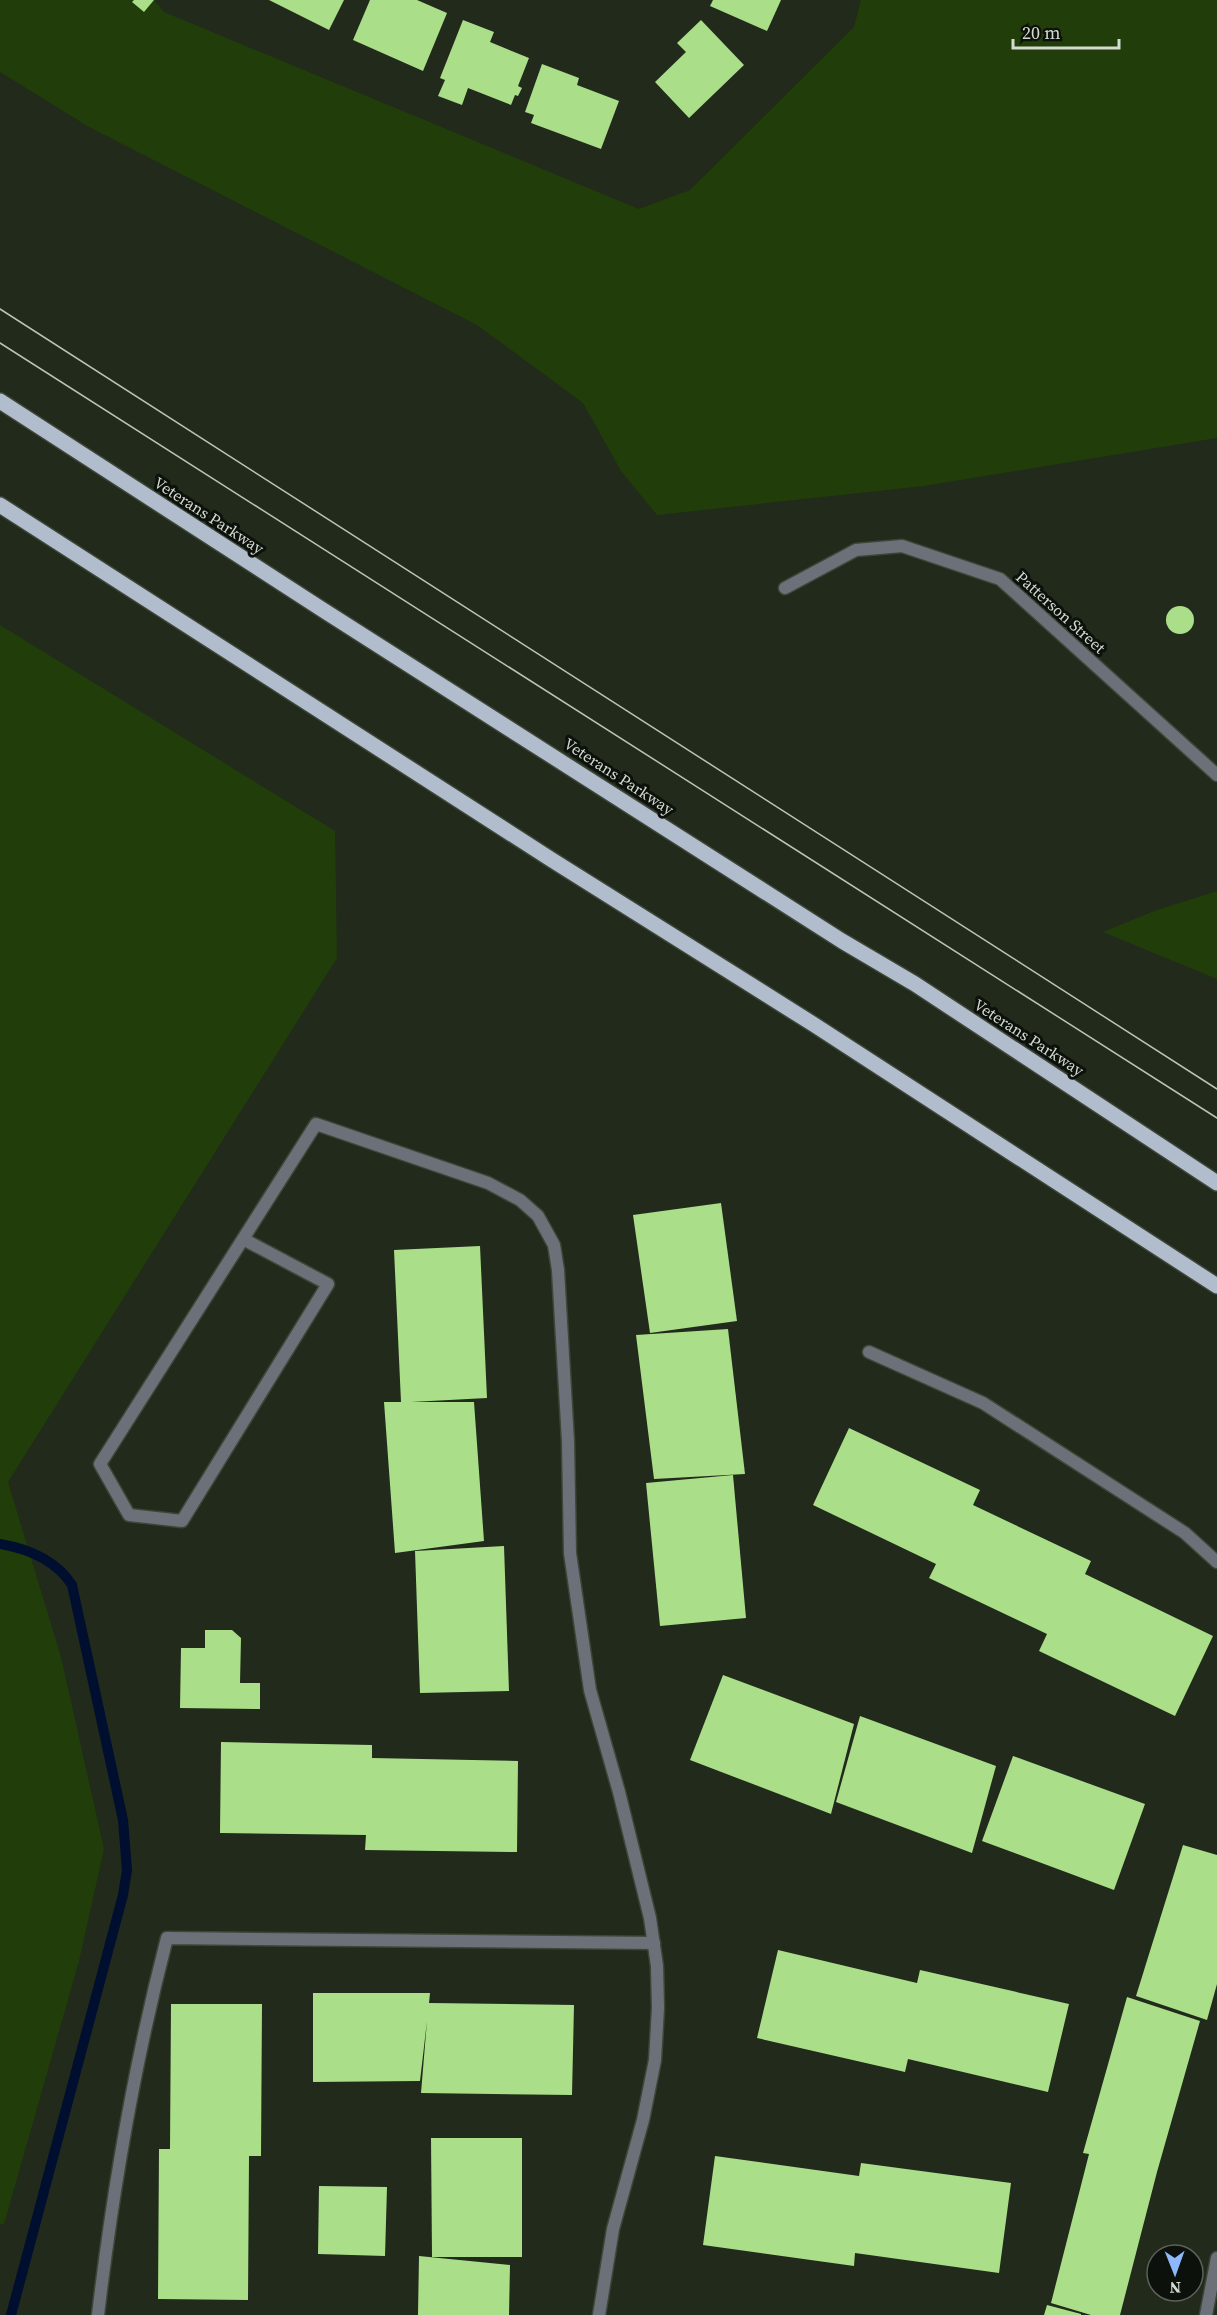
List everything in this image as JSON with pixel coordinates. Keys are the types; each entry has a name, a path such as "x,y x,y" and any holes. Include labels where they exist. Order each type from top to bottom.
{"main road":[{"name":"Veterans Parkway","path":"0,401 842,941 915,984 1217,1183"},
{"path":"0,505 532,848 813,1024 1217,1286"}],"street":[{"name":"Patterson Street","path":"785,588 856,550 902,546 1000,579 1217,775"},
{"path":"243,1239 328,1284 182,1521 129,1515 100,1464 316,1124 488,1183 520,1200 538,1216 554,1245 558,1270 568,1441 570,1553 590,1690 619,1792 650,1918 657,1966 658,2008 654,2060 643,2120 613,2229 599,2315"},
{"path":"869,1352 983,1403 1185,1533 1217,1563"},
{"path":"98,2315 103,2268 143,2039 167,1938 654,1943"},
{"path":"1206,2315 1217,2258"}],"green space":[{"path":"0,0 154,0 164,12 639,209 690,190 854,27 861,0 1217,0 1217,438 924,486 657,515 621,471 583,403 477,325 89,127 0,72"},
{"path":"0,625 335,831 337,958 8,1482 61,1657 104,1849 79,1961 4,2224 0,2224"},
{"path":"1217,891 1217,979 1103,932 1154,911"}],"building":[{"path":"134,0 154,0 144,12 132,2"},
{"path":"269,0 344,0 329,30"},
{"path":"370,0 417,0 447,13 423,71 353,40"},
{"path":"713,0 781,0 767,31 710,6"},
{"path":"463,20 494,32 490,42 529,58 518,86 522,88 518,96 515,95 511,105 468,88 462,105 438,96 445,80 440,78"},
{"path":"701,20 744,65 689,118 655,82 686,52 677,43"},
{"path":"542,64 579,78 577,85 619,101 601,149 531,123 534,115 525,112"},
{"path":"1180,606 1190,610 1194,620 1190,630 1180,634 1170,630 1166,620 1170,610"},
{"path":"721,1203 737,1321 650,1333 633,1215"},
{"path":"480,1246 487,1398 411,1402 474,1402 484,1541 395,1553 384,1402 401,1402 394,1250"},
{"path":"728,1329 745,1474 654,1479 636,1335"},
{"path":"849,1428 980,1490 973,1505 1091,1561 1085,1574 1213,1636 1175,1716 1039,1651 1047,1634 929,1578 936,1564 813,1505"},
{"path":"733,1475 746,1618 660,1626 646,1483"},
{"path":"504,1546 509,1691 420,1693 415,1551"},
{"path":"205,1630 232,1630 241,1638 240,1683 260,1683 260,1709 180,1708 181,1648 205,1648"},
{"path":"723,1675 854,1724 831,1814 690,1760"},
{"path":"860,1716 996,1766 972,1853 836,1802"},
{"path":"221,1742 372,1745 372,1758 518,1761 517,1852 365,1850 366,1835 220,1833"},
{"path":"1013,1756 1145,1804 1114,1890 982,1841"},
{"path":"1183,1845 1217,1855 1217,1984 1207,2020 1136,1996"},
{"path":"778,1950 917,1983 920,1970 1069,2004 1048,2092 908,2059 905,2072 757,2038"},
{"path":"313,1993 430,1993 429,2003 574,2005 572,2095 421,2093 427,2021 420,2081 313,2082"},
{"path":"1127,1997 1200,2021 1157,2172 1120,2315 1091,2315 1051,2303 1089,2154 1083,2153"},
{"path":"171,2004 262,2004 261,2156 249,2156 248,2300 158,2299 159,2149 170,2149"},
{"path":"431,2138 522,2138 522,2257 432,2257"},
{"path":"715,2156 859,2176 861,2163 1011,2183 999,2273 855,2253 854,2266 703,2245"},
{"path":"319,2186 387,2187 385,2256 318,2254"},
{"path":"419,2256 510,2265 509,2315 418,2315"},
{"path":"1047,2305 1081,2314 1081,2315 1044,2315"}],"waterway":[{"path":"0,1544 21,1549 50,1562 66,1576 72,1585 123,1820 127,1870 123,1895 11,2315"}],"tram line":[{"path":"0,309 1217,1089"},
{"path":"0,343 1217,1118"}]}
